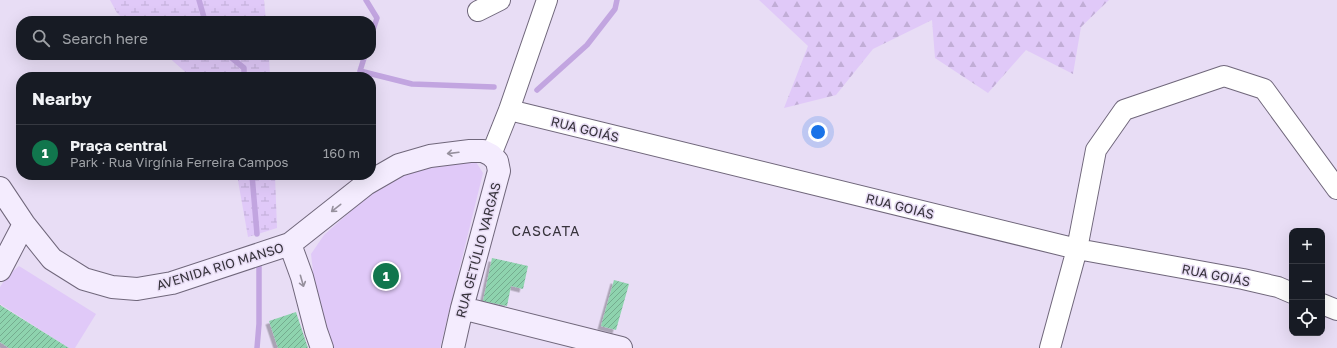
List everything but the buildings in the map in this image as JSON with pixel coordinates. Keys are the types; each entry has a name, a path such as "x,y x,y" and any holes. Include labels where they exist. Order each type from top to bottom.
{"street":[{"path":"478,11 500,0"},
{"path":"376,178 399,165 430,156 470,151 491,154 509,110 547,0"},
{"path":"1050,348 1077,249 1096,150 1124,110 1224,76 1264,89 1337,189"},
{"name":"RUA GOIÁS","path":"509,110 1077,249 1243,279 1278,287 1289,292"},
{"name":"RUA GETÚLIO VARGAS","path":"453,348 462,308 499,171 497,161 491,154"},
{"path":"322,348 302,277 290,244 373,180"},
{"name":"AVENIDA RIO MANSO","path":"0,188 24,224 52,259 84,279 112,287 137,289 172,283 290,244"},
{"path":"0,270 24,224"},
{"path":"1325,305 1337,310"},
{"path":"462,308 621,348"}],"green space":[{"path":"110,0 264,0 266,16 120,16"},
{"path":"759,0 1109,0 1081,27 1073,74 1026,50 988,93 935,58 932,20 873,49 836,95 784,108 808,46"},
{"path":"172,60 269,60 270,72 185,72"},
{"path":"458,161 476,162 483,173 440,348 333,348 316,299 311,254 324,235 379,186 409,172"},
{"path":"238,180 275,180 277,228 248,237"},
{"path":"19,266 96,314 75,348 69,348 0,304 0,287 8,275"}],"waterway":[{"path":"199,0 204,16"},
{"path":"366,0 376,16"},
{"path":"537,90 587,45 615,9 617,0"},
{"path":"376,16 376,21"},
{"path":"234,60 244,68 244,72"},
{"path":"363,60 360,71 364,72"},
{"path":"376,75 412,84 494,87"},
{"path":"252,180 257,234"},
{"path":"257,348 259,324 259,261"}],"place":[{"name":"Praça central","path":"386,276"}],"district":[{"name":"CASCATA","path":"546,230"}]}
